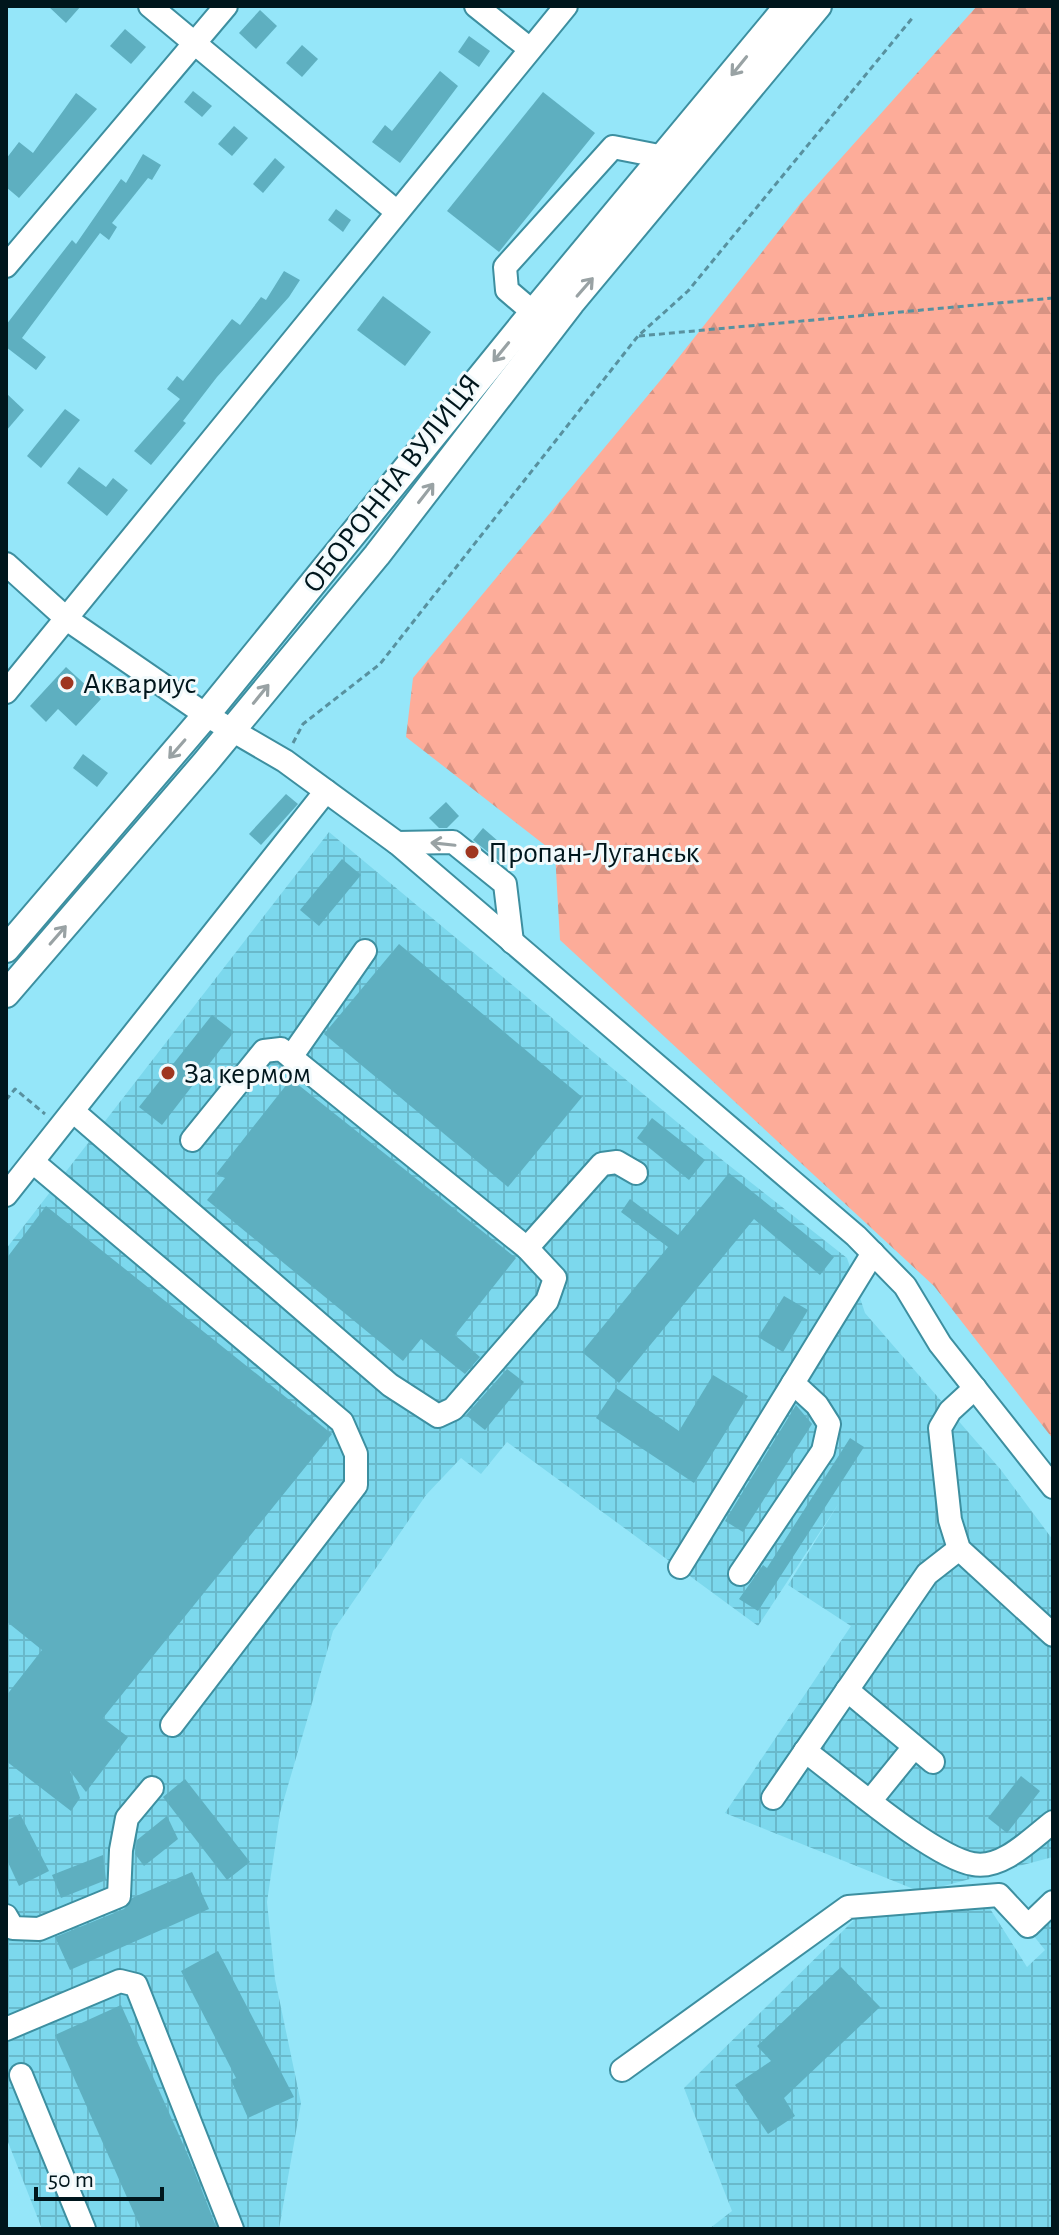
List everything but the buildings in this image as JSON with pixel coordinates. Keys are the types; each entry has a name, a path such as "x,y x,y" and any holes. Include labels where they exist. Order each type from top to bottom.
{"main road":[{"name":"ОБОРОННА ВУЛИЦЯ","path":"6,949 206,715 788,6"},
{"name":"ОБОРОННА ВУЛИЦЯ","path":"6,994 377,555 571,303 818,6"}],"street":[{"path":"150,6 196,41 397,212"},
{"path":"6,266 226,6"},
{"path":"476,6 530,49"},
{"path":"6,692 68,620 566,6"},
{"path":"534,313 507,290 505,267 613,147 664,157"},
{"path":"6,564 68,620 206,715 285,761 397,843 873,1253 905,1286 940,1344 1053,1487"},
{"path":"6,1195 326,791"},
{"path":"397,843 453,842 505,884 512,942"},
{"path":"291,1057 365,951"},
{"path":"68,1119 390,1385 438,1416 453,1409 547,1301 555,1278 527,1248 281,1049 264,1051 192,1140"},
{"path":"33,1162 342,1422 356,1454 356,1485 172,1725"},
{"path":"527,1248 602,1164 617,1162 636,1173"},
{"path":"680,1567 873,1253"},
{"path":"740,1574 823,1451 829,1424 817,1405 793,1383"},
{"path":"975,1388 950,1411 940,1428 950,1520 959,1549 1053,1635"},
{"path":"773,1798 927,1574 959,1549"},
{"path":"847,1690 933,1762"},
{"path":"871,1800 914,1747"},
{"path":"805,1751 928,1843 974,1865 1006,1857 1053,1822"},
{"path":"6,1916 13,1928 39,1929 119,1896 121,1850 127,1818 152,1788"},
{"path":"622,2070 848,1907 999,1895 1028,1926 1053,1902"},
{"path":"6,2029 120,1981 136,1985 232,2229"},
{"path":"21,2075 84,2229"}],"path":[{"path":"285,761 303,724 380,664 638,336 688,291 914,16"},
{"path":"638,336 1053,298"},
{"path":"6,1100 15,1089 68,1119"}],"shaded area":[{"path":"329,832 726,1163 847,1258 865,1313 1001,1470 1053,1540 1053,1857 921,1892 725,1813 851,1626 788,1585 839,1503 758,1626 507,1442 481,1474 461,1458 426,1495 333,1631 280,1813 267,1902 275,1979 301,2103 279,2229 42,2229 6,2137 6,1249"},
{"path":"987,1904 1027,1967 1045,1950 1033,1935 1053,1917 1053,2229 709,2229 732,2211 684,2088 857,1917"}],"green space":[{"path":"977,6 1053,6 1053,1439 934,1286 560,940 555,853 406,737 413,678 664,376 800,204"}],"place":[{"name":"Аквариус","path":"67,683"},
{"name":"Пропан-Луганськ","path":"472,852"},
{"name":"За кермом","path":"168,1073"}]}
